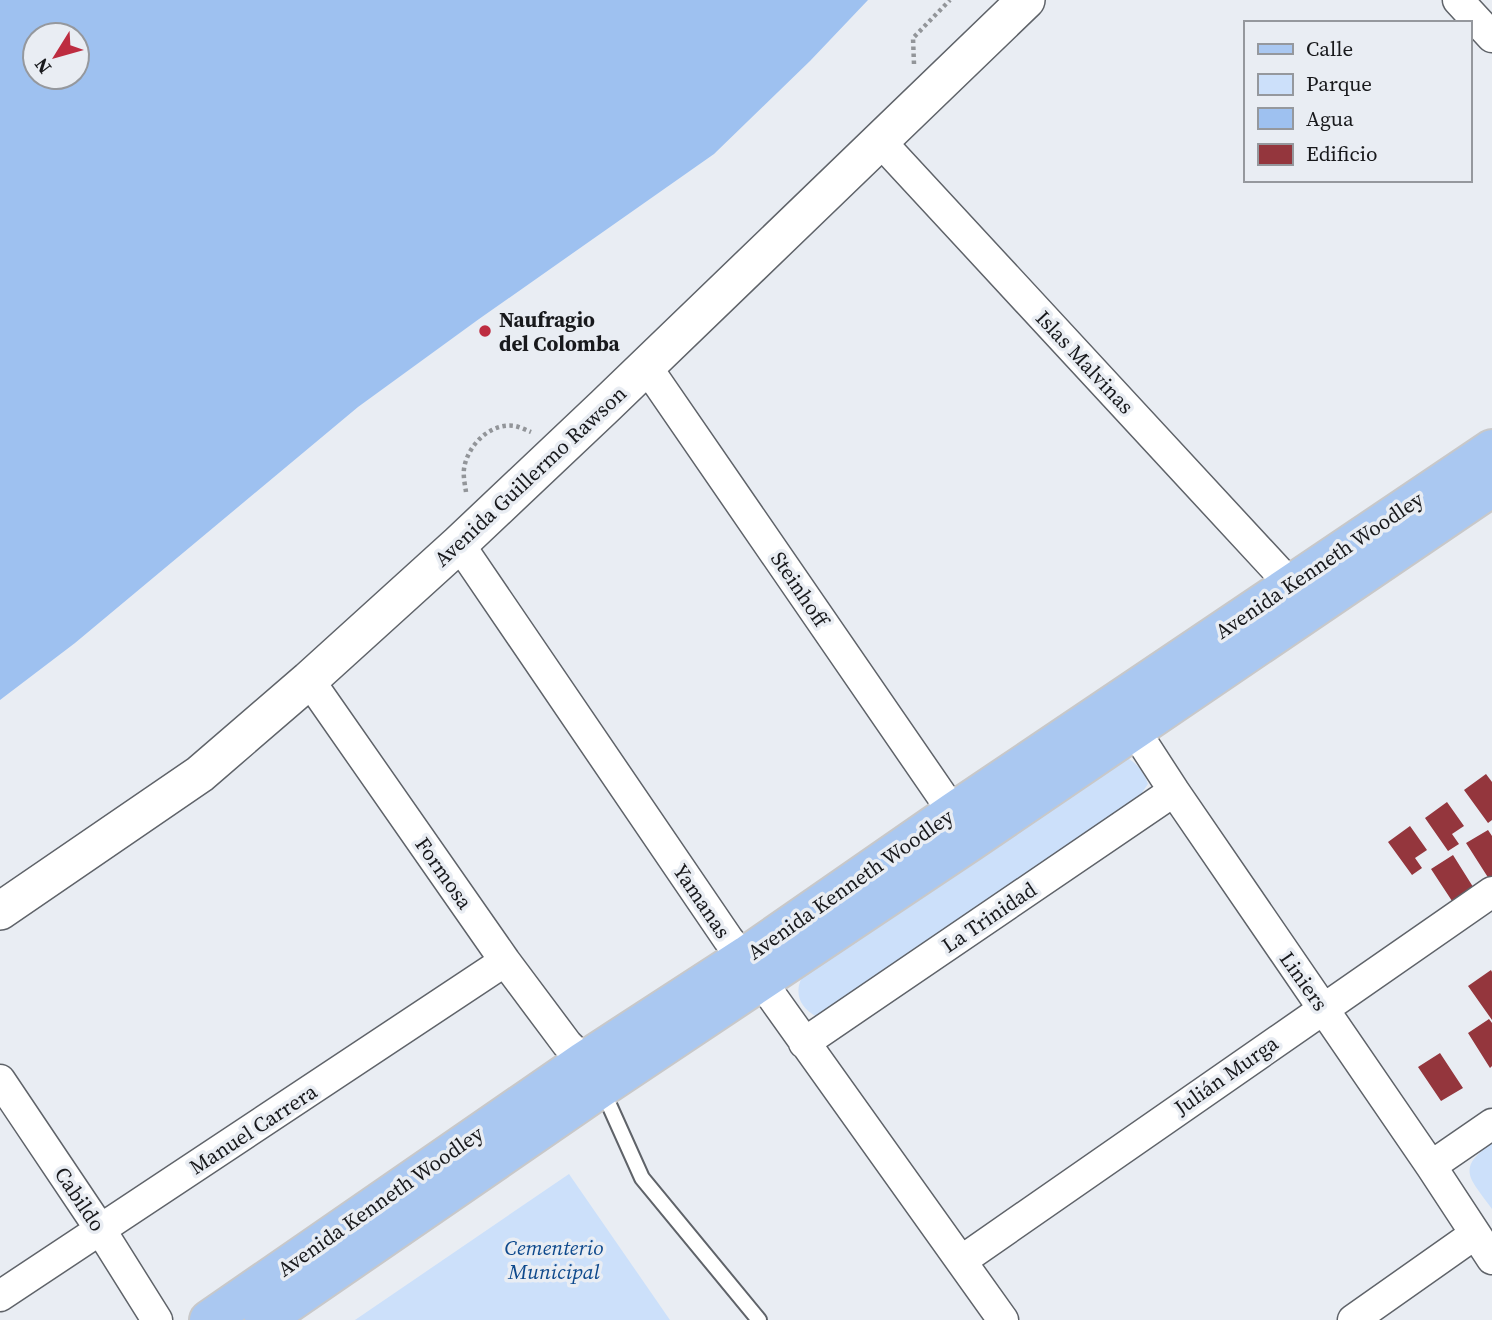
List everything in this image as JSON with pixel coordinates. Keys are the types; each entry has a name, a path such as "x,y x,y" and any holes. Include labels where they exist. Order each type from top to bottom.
{"main road":[{"name":"Avenida Kenneth Woodley","path":"752,970 953,812 1126,716 1290,584 1492,449"},
{"name":"Avenida Kenneth Woodley","path":"209,1320 752,970 1126,716 1492,487"},
{"name":"Avenida Kenneth Woodley","path":"264,1320 593,1074"}],"street":[{"name":"Avenida Guillermo Rawson","path":"0,911 200,774 309,680 459,544 1026,0"},
{"path":"1458,0 1492,37"},
{"name":"Islas Malvinas","path":"880,141 1290,584"},
{"name":"Steinhoff","path":"646,366 953,812"},
{"name":"Yamanas","path":"459,544 752,970 1003,1320"},
{"name":"Formosa","path":"309,680 505,961 593,1074"},
{"name":"Liniers","path":"1126,716 1174,792 1323,1007 1492,1259"},
{"name":"La Trinidad","path":"804,1043 1174,792"},
{"name":"Julián Murga","path":"961,1261 1492,892"},
{"name":"Manuel Carrera","path":"0,1297 505,961"},
{"name":"Cabildo","path":"0,1080 100,1228 157,1320"},
{"path":"1431,1166 1492,1124"},
{"path":"1353,1320 1475,1234"}],"lane":[{"path":"593,1074 642,1178 759,1320"}],"path":[{"path":"914,66 913,38 950,0"},
{"path":"472,490 466,496 464,469 470,450 480,438 497,428 514,425 533,432 524,441"}],"green space":[{"path":"1122,755 1138,767 1146,779 1148,784 1141,794 817,1017 801,1002 798,989 807,970"},
{"path":"1492,1143 1492,1209 1473,1181 1470,1167 1480,1152"},
{"name":"Cementerio Municipal","path":"569,1174 670,1320 355,1320"}],"water":[{"path":"0,0 868,0 810,61 714,154 358,407 75,643 0,700"}],"building":[{"path":"1486,774 1492,782 1492,820 1488,823 1464,790"},
{"path":"1447,802 1464,826 1452,834 1459,844 1448,851 1425,818"},
{"path":"1410,826 1427,850 1415,858 1422,868 1412,875 1388,842"},
{"path":"1488,830 1492,836 1492,877 1489,879 1466,843"},
{"path":"1453,855 1475,890 1454,904 1431,869"},
{"path":"1491,970 1492,972 1492,1020 1468,986"},
{"path":"1489,1019 1492,1023 1490,1068 1468,1033"},
{"path":"1440,1053 1463,1088 1441,1101 1418,1067"}],"place":[{"name":"Naufragio del Colomba","path":"485,331"}]}
